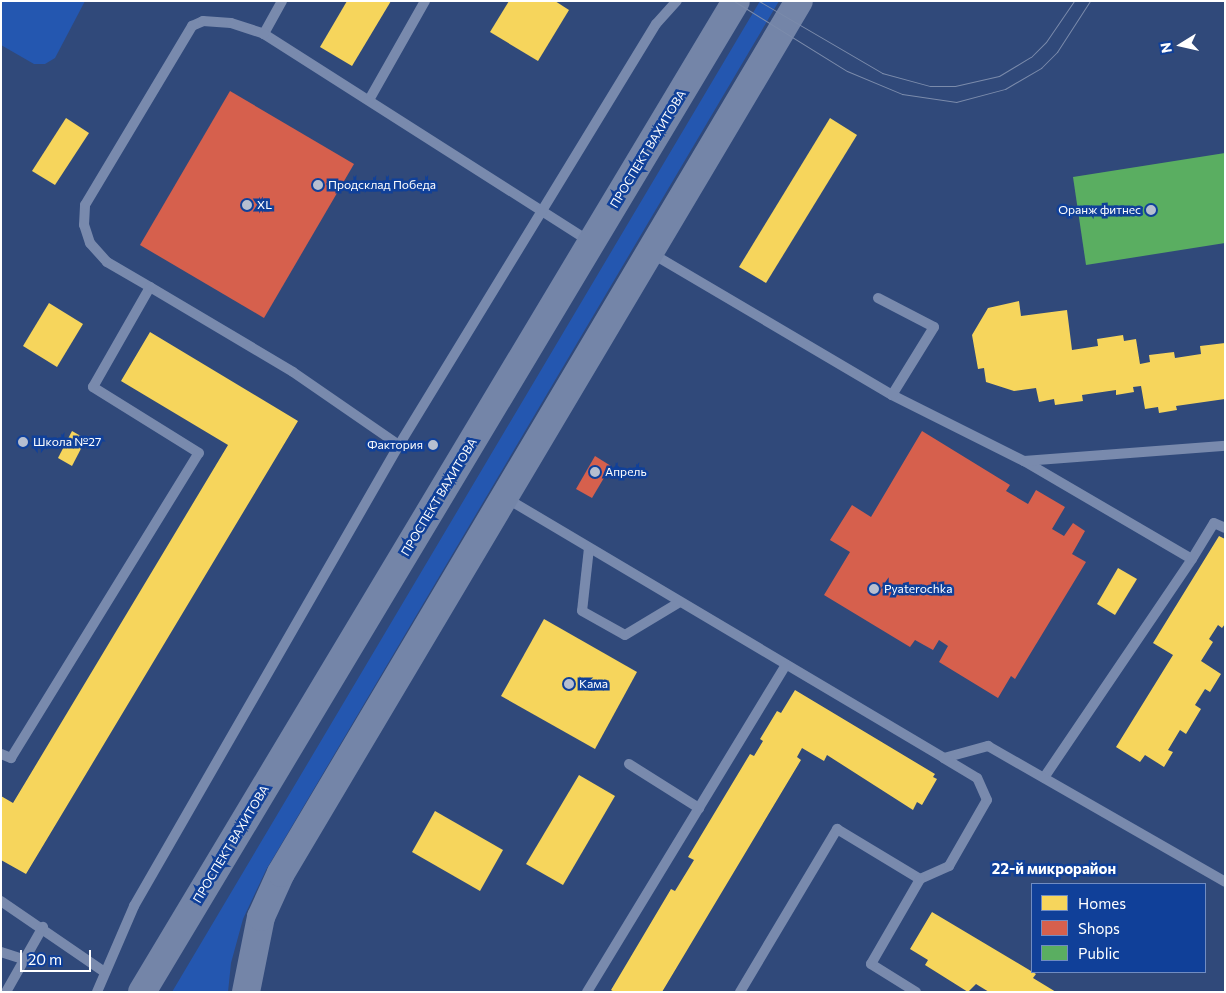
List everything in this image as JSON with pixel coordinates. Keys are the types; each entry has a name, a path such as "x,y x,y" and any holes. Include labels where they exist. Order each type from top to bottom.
{"main road":[{"name":"ПРОСПЕКТ ВАХИТОВА","path":"142,992 736,1"},
{"path":"246,992 249,961 261,917 281,873 506,498 648,251 799,1"}],"lane":[{"path":"264,34 282,1"},
{"path":"369,100 425,1"},
{"path":"96,992 103,972 134,906 399,445 544,211 656,24 677,1"},
{"path":"399,445 293,372 108,262 90,243 84,225 84,205 192,26 203,20 231,23 264,34 592,242"},
{"path":"648,251 892,394 1024,461 1192,559"},
{"path":"1,754 11,758 199,453 94,386 150,287"},
{"path":"878,298 934,327 892,394"},
{"path":"1024,461 1225,446"},
{"path":"506,498 977,778 987,800 949,866 920,879 871,964 916,992"},
{"path":"1044,778 1192,559 1214,523 1225,528"},
{"path":"589,548 582,611 625,635 680,602"},
{"path":"587,992 786,665"},
{"path":"944,758 988,746 1225,882"},
{"path":"629,764 699,808"},
{"path":"740,992 837,829 920,879"},
{"path":"1,901 43,927 103,972"},
{"path":"6,992 22,959 43,927"},
{"path":"1,952 22,959"}],"shaded area":[{"path":"1,1 85,1 55,58 45,64 34,64 1,45"},
{"path":"760,1 779,1 266,870 243,919 231,963 228,992 172,992"}],"building: Homes":[{"path":"347,1 391,1 352,66 320,47"},
{"path":"509,1 555,1 569,10 538,61 490,32"},
{"path":"66,118 89,133 55,185 32,171"},
{"path":"830,118 857,135 766,283 739,267"},
{"path":"1019,301 1021,316 1067,310 1072,350 1098,346 1097,339 1123,335 1124,341 1136,339 1140,364 1150,362 1149,355 1174,352 1175,358 1201,354 1200,346 1225,343 1225,399 1176,406 1177,410 1159,413 1158,407 1145,409 1141,386 1133,387 1134,392 1116,395 1116,390 1082,395 1083,401 1055,405 1054,399 1039,402 1036,388 1014,391 986,382 984,368 978,369 972,335 988,308"},
{"path":"49,303 83,324 57,367 23,346"},
{"path":"150,332 298,421 26,874 1,860 1,796 13,803 228,445 121,381"},
{"path":"72,431 86,439 72,466 58,458"},
{"path":"1219,536 1225,539 1225,624 1222,628 1218,625 1209,639 1213,642 1201,661 1221,674 1210,692 1205,689 1195,705 1201,709 1186,734 1180,730 1168,750 1173,752 1164,767 1145,755 1140,762 1116,747 1173,655 1153,643"},
{"path":"1118,568 1137,579 1115,615 1097,604"},
{"name":"Кама","path":"544,619 637,672 595,749 501,696"},
{"path":"795,690 935,774 933,777 937,779 922,805 917,802 913,810 827,755 824,761 802,748 797,757 801,760 662,992 614,992 611,990 671,889 675,891 694,860 688,857 750,754 754,756 763,741 760,739 777,711 781,713"},
{"path":"579,775 615,796 563,885 526,864"},
{"path":"435,811 503,850 480,891 412,852"},
{"path":"932,912 1031,971 1031,973 1036,974 1033,978 1056,992 989,992 976,984 968,992 925,965 928,960 910,949"}],"building: Shops":[{"name":"XL","path":"230,91 354,164 264,318 140,245"},
{"path":"922,431 1010,485 1006,491 1028,504 1036,490 1065,507 1052,529 1064,536 1073,523 1085,531 1072,554 1086,562 1015,679 1011,676 998,698 939,662 948,646 939,640 933,650 915,640 910,647 824,595 850,552 830,540 852,505 871,517"},
{"path":"595,456 611,466 592,498 576,489"}],"building: Public":[{"name":"Оранж фитнес","path":"1225,153 1225,243 1086,265 1073,177"}],"tram line":[{"path":"734,1 847,71 902,94 956,102 1005,89 1041,68 1057,52 1090,1"},
{"path":"759,1 882,73 930,86 955,86 999,76 1031,57 1046,42 1074,1"}],"place":[{"name":"Продсклад Победа","path":"318,185"},
{"name":"XL","path":"247,205"},
{"name":"Оранж фитнес","path":"1151,210"},
{"name":"Школа №27","path":"23,442"},
{"name":"Фактория","path":"433,445"},
{"name":"Апрель","path":"595,472"},
{"name":"Pyaterochka","path":"874,589"},
{"name":"Кама","path":"569,684"}],"district":[{"name":"22-й микрорайон","path":"1054,869"}]}
